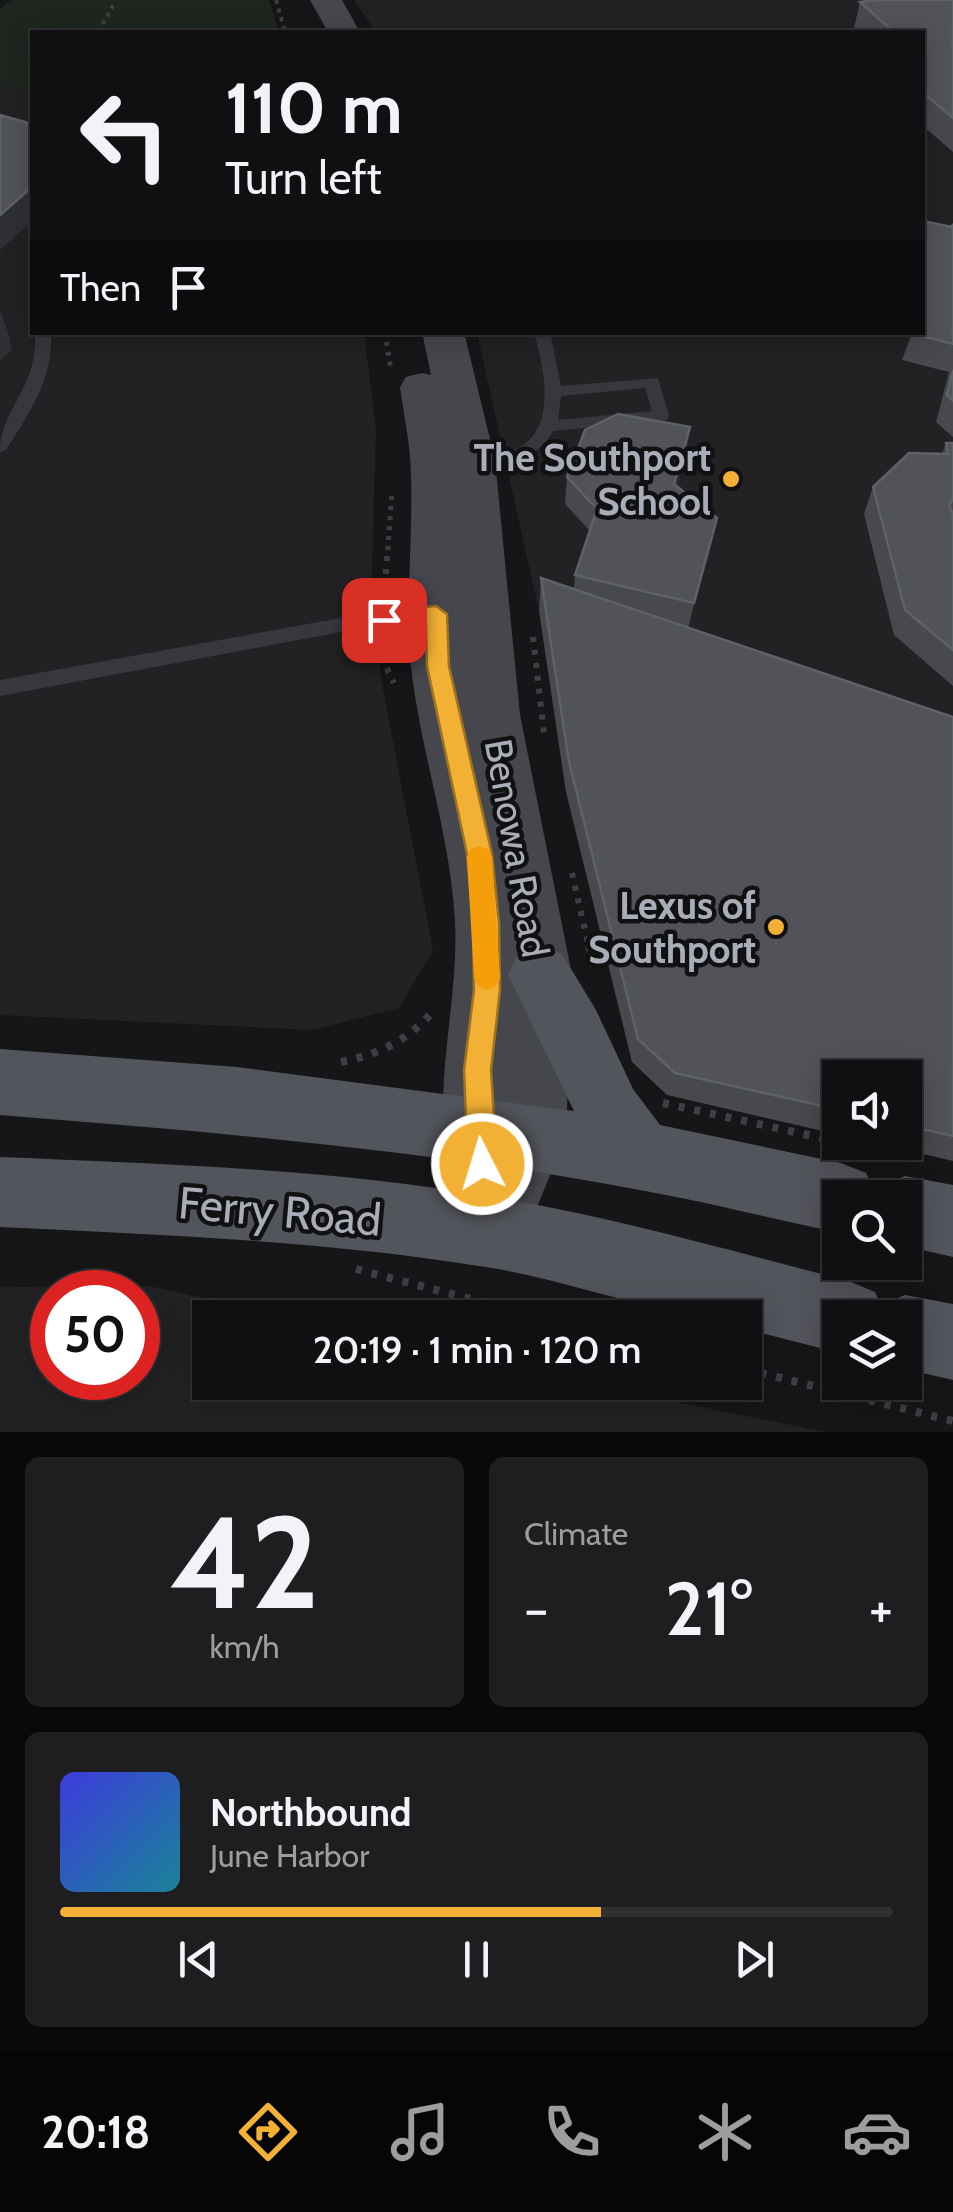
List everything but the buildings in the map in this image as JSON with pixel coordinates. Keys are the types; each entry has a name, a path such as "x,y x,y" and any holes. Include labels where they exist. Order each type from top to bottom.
{"main road":[{"path":"297,0 312,30"},
{"path":"326,0 343,30"},
{"name":"Benowa Road","path":"412,335 435,473 438,666 479,854 486,923 487,990 477,1070 505,1133"},
{"name":"Benowa Road","path":"445,335 472,460 493,714 570,982 505,1133 491,1232"},
{"path":"570,982 573,1032 608,1112 822,1191"},
{"path":"0,1082 237,1100 505,1133 642,1127"},
{"name":"Ferry Road","path":"0,1192 224,1202 491,1232 565,1246 822,1311"},
{"path":"922,1194 953,1221"},
{"path":"922,1336 953,1342"}],"lane":[{"path":"0,446 30,399 46,352 43,335"},
{"path":"472,460 511,457 536,445 552,426 552,392 542,335"},
{"path":"552,392 652,382 661,416 552,426"},
{"path":"0,688 346,624 436,614"}],"path":[{"path":"99,30 112,0"},
{"path":"276,0 285,30"},
{"path":"532,632 546,749"},
{"path":"569,860 570,982"},
{"path":"642,1127 822,1141"},
{"path":"870,1160 903,1180"},
{"path":"353,1268 475,1300"},
{"path":"762,1372 953,1421"}],"shaded area":[{"path":"12,0 269,0 278,30 30,30 30,92 0,82 0,8"},
{"name":"The Southport School","path":"354,0 953,0 953,753 539,611 477,335 925,335 925,30 375,30"},
{"path":"0,82 30,92 30,335 364,335 376,430 372,573 381,679 433,950 399,1008 312,1030 0,1015"},
{"path":"0,1287 30,1287 30,1400 160,1400 160,1288 213,1300 192,1300 192,1400 667,1400 826,1432 0,1432"}],"slow traffic":[{"path":"479,857 487,978"}],"place":[{"name":"The Southport School","path":"731,479"},
{"name":"Lexus of Southport","path":"776,927"}],"route":[{"path":"384,620 436,614 438,666 479,854 486,923 487,990 477,1070 482,1164"}]}
